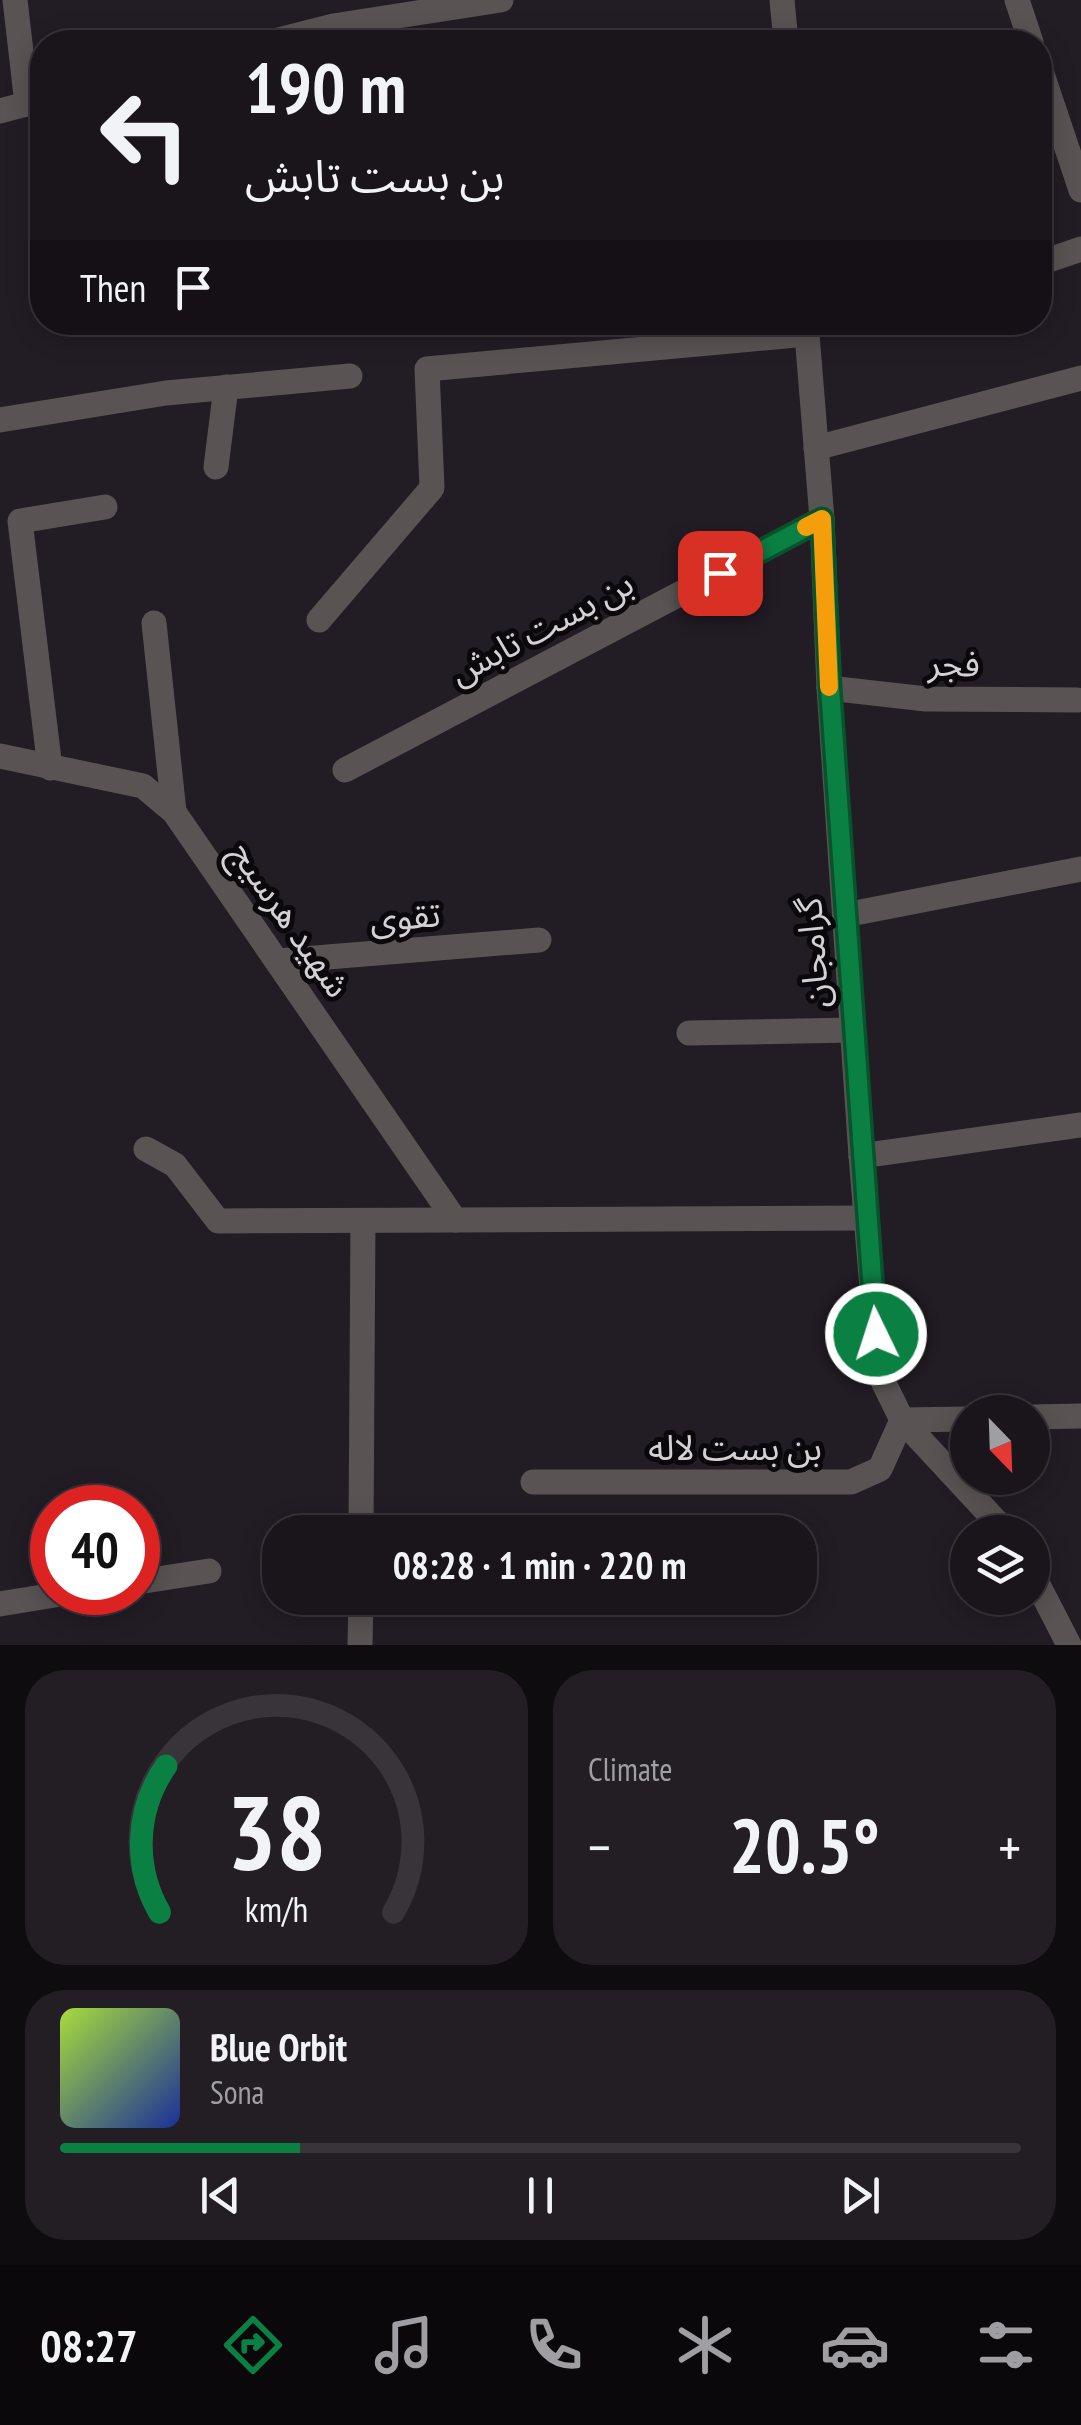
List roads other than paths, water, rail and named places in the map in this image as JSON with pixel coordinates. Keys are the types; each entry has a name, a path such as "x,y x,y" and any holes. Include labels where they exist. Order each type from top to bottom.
{"street":[{"path":"15,0 30,76"},
{"path":"317,30 501,0"},
{"path":"782,0 785,30"},
{"path":"1017,0 1027,30"},
{"path":"0,111 30,103"},
{"path":"1052,104 1081,190"},
{"path":"1052,259 1081,248"},
{"path":"320,620 432,488 427,369 742,335"},
{"name":"گرامجان","path":"808,335 879,1374 902,1420 990,1515"},
{"path":"0,420 166,393 350,376"},
{"path":"816,448 1081,378"},
{"path":"216,467 226,387"},
{"path":"50,768 20,521 105,508"},
{"name":"بن بست تابش","path":"345,770 822,519"},
{"path":"154,623 174,812"},
{"name":"فجر","path":"830,688 926,699 1076,700"},
{"name":"شهید هرسیج","path":"0,756 143,786 174,812 455,1220"},
{"path":"845,915 1081,869"},
{"name":"تقوی","path":"278,961 539,940"},
{"path":"689,1033 853,1030"},
{"path":"862,1156 1081,1125"},
{"path":"146,1149 174,1166 218,1221 867,1218"},
{"path":"361,1515 363,1221"},
{"path":"1050,1417 1081,1416"},
{"path":"902,1420 950,1419"},
{"name":"بن بست لاله","path":"533,1482 850,1482 880,1469 902,1420"},
{"path":"160,1579 208,1571"},
{"path":"0,1604 30,1599"},
{"path":"1050,1608 1069,1645"},
{"path":"360,1645 361,1615"}]}
